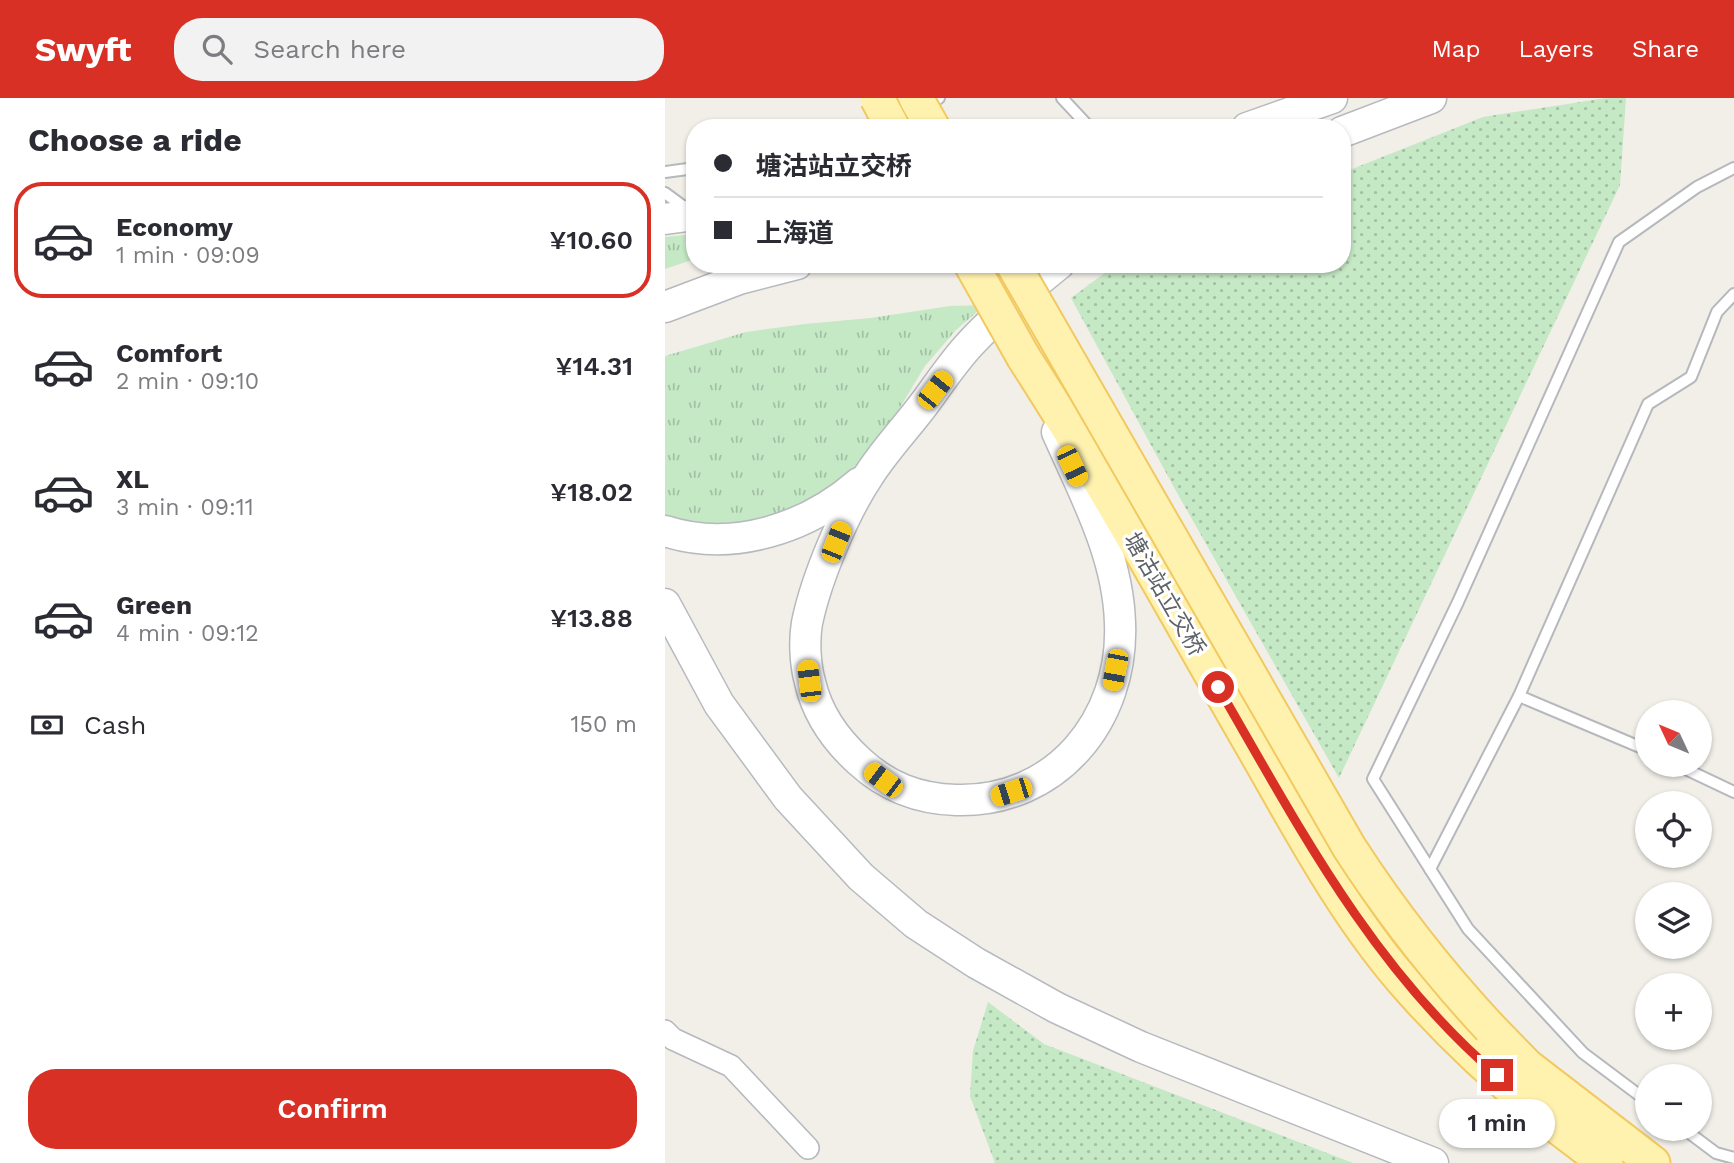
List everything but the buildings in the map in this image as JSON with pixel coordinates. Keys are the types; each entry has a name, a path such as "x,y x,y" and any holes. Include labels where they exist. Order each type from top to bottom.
{"main road":[{"path":"877,98 888,119"},
{"path":"916,98 928,119"},
{"path":"1272,119 1332,98"},
{"path":"1351,129 1431,98"},
{"path":"665,219 686,216"},
{"path":"665,307 762,273"},
{"name":"塘沽站立交桥","path":"976,273 1340,893 1380,953 1403,981 1479,1039"},
{"name":"塘沽站立交桥","path":"1018,273 1349,847 1415,943 1451,986 1479,1039"},
{"path":"1024,358 1088,501 1105,547 1120,622 1119,648 1111,691 1101,715 1075,753 1044,778 1026,787 975,800 919,795 901,790 883,780 848,751 832,732 809,681 807,625 816,592 843,524 868,475 968,346 1009,305 1048,273"},
{"path":"665,531 713,540 747,537 785,528 838,501 868,475"},
{"path":"665,604 719,704 788,798 861,877 916,924 976,963 1057,1008 1141,1046 1433,1163"},
{"path":"1479,1039 1551,1122 1606,1163"},
{"path":"1479,1039 1527,1066 1653,1163"}],"street":[{"path":"665,1031 673,1039 731,1066 808,1148"}],"lane":[{"path":"907,119 939,98"},
{"path":"1062,98 1082,119"},
{"path":"1635,1092 1583,1053 1468,929 1373,779 1458,602 1619,242 1697,187 1734,168"},
{"path":"665,172 686,169"},
{"path":"665,192 686,208"},
{"path":"1430,869 1519,696 1648,404 1691,377 1717,312 1734,294"},
{"path":"1519,696 1635,745"},
{"path":"1702,777 1734,792"},
{"path":"1700,1141 1716,1153 1734,1158"}],"green space":[{"path":"1606,98 1626,98 1620,185 1339,778 1176,491 1071,298 1105,273 1351,273 1351,169 1483,117"},
{"path":"686,235 686,262 665,269 665,237"},
{"path":"985,305 956,330 925,366 861,472 814,507 732,529 665,520 665,356 746,332 950,306"},
{"path":"988,1002 1044,1044 1353,1163 995,1163 970,1096 973,1051"}],"route":[{"path":"1218,687 1306,839 1380,953 1449,1031 1497,1075"}]}
